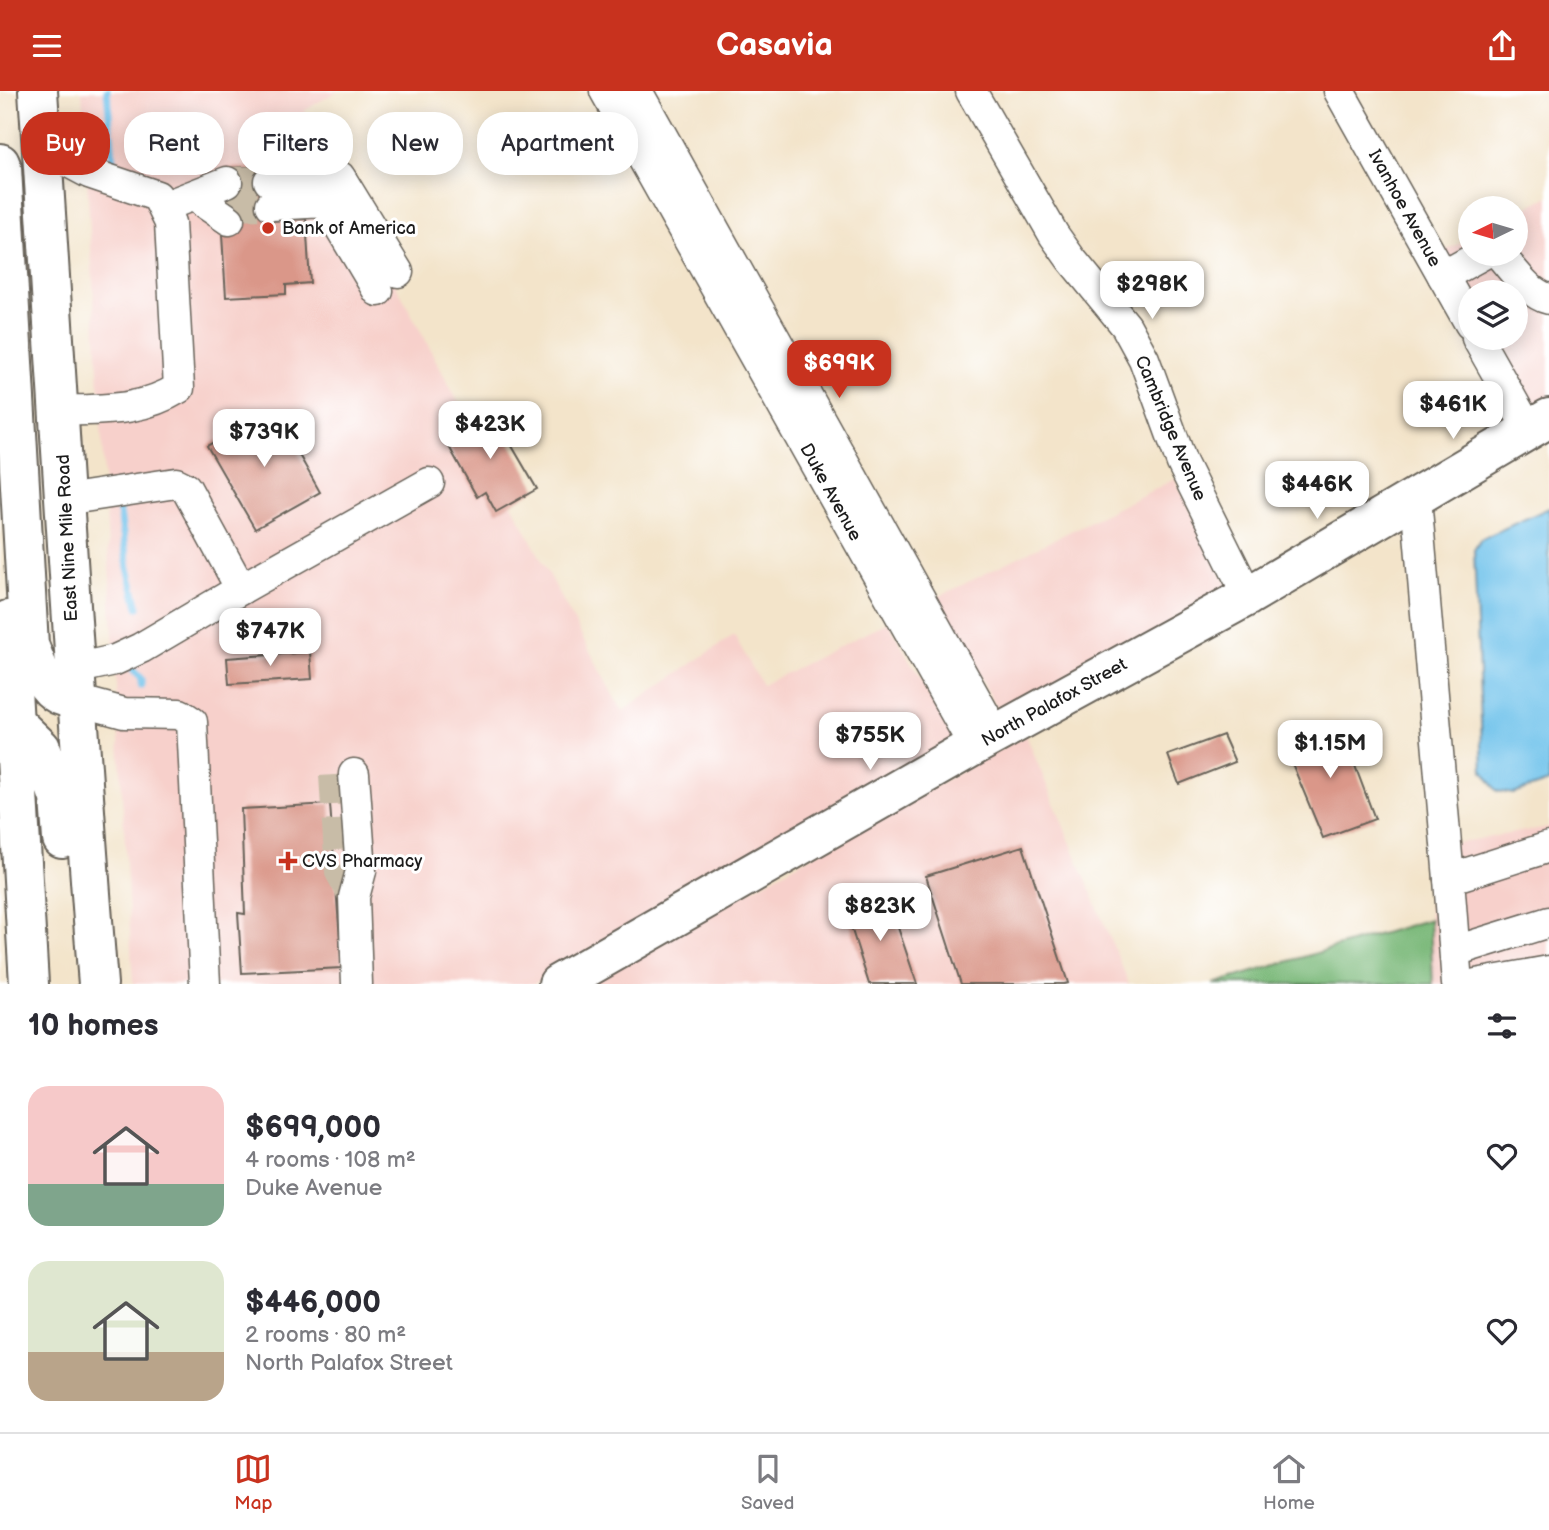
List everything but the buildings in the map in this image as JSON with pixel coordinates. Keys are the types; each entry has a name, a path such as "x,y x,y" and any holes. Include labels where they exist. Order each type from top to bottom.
{"main road":[{"path":"16,91 27,209 49,254"},
{"name":"East Nine Mile Road","path":"38,91 39,112"},
{"path":"0,163 8,403 29,645 50,688 57,694 75,685"},
{"name":"East Nine Mile Road","path":"44,175 75,685 98,984"},
{"path":"8,403 31,413 39,435 48,569 72,627"},
{"name":"North Palafox Street","path":"558,984 985,740 1248,596 1539,424"},
{"path":"0,481 7,722 17,772 29,984"},
{"path":"7,722 41,748 60,798 73,984"},
{"path":"17,772 40,813 50,984"}],"street":[{"name":"Duke Avenue","path":"605,91 985,740"},
{"name":"Duke Avenue","path":"637,91 985,740"},
{"name":"Cambridge Avenue","path":"971,91 1054,235 1126,326 1144,359 1182,463 1248,596"},
{"name":"Ivanhoe Avenue","path":"1339,91 1458,303"},
{"path":"327,167 346,170 359,180 386,279 319,214 270,193 327,167"},
{"path":"8,403 136,407 162,399 179,388 170,223 157,196 95,175"},
{"path":"163,207 194,196 228,195 194,196"},
{"path":"1443,276 1461,266"},
{"path":"1510,266 1532,291 1549,299"},
{"path":"1487,350 1539,424"},
{"path":"64,500 176,483 186,488 241,589"},
{"path":"205,984 192,722 180,714 124,713 75,685 429,483"},
{"path":"1416,498 1457,984"},
{"path":"354,774 361,871 354,897 357,984"},
{"path":"1449,879 1549,847"},
{"path":"1455,951 1549,922"},
{"path":"1476,984 1549,971"}],"shaded area":[{"path":"82,91 337,91 305,112 238,112 238,175 338,175 622,712 734,635 762,685 888,622 956,742 533,984 133,984 87,175 110,175 110,112 83,112"},
{"path":"1549,196 1549,404 1535,412 1500,350 1528,350 1528,280 1461,280 1445,251 1458,244 1458,266 1528,266 1528,207"},
{"path":"1175,479 1230,591 1002,717 936,598"},
{"path":"1026,735 1129,984 584,984"},
{"path":"1549,827 1549,984 1433,984 1426,848"}],"green space":[{"path":"1430,919 1433,984 1213,984"}],"water":[{"path":"1549,508 1549,782 1513,794 1497,791 1483,771 1474,550 1481,539"}],"waterway":[{"path":"107,91 113,159"},
{"path":"118,499 128,568 138,607"},
{"path":"126,663 141,679 141,686"}],"tunnel":[{"path":"227,182 269,181"},
{"path":"228,206 271,205"},
{"path":"334,775 340,872 354,897"}],"place":[{"name":"Bank of America","path":"268,228"},
{"name":"CVS Pharmacy","path":"288,861"}]}
